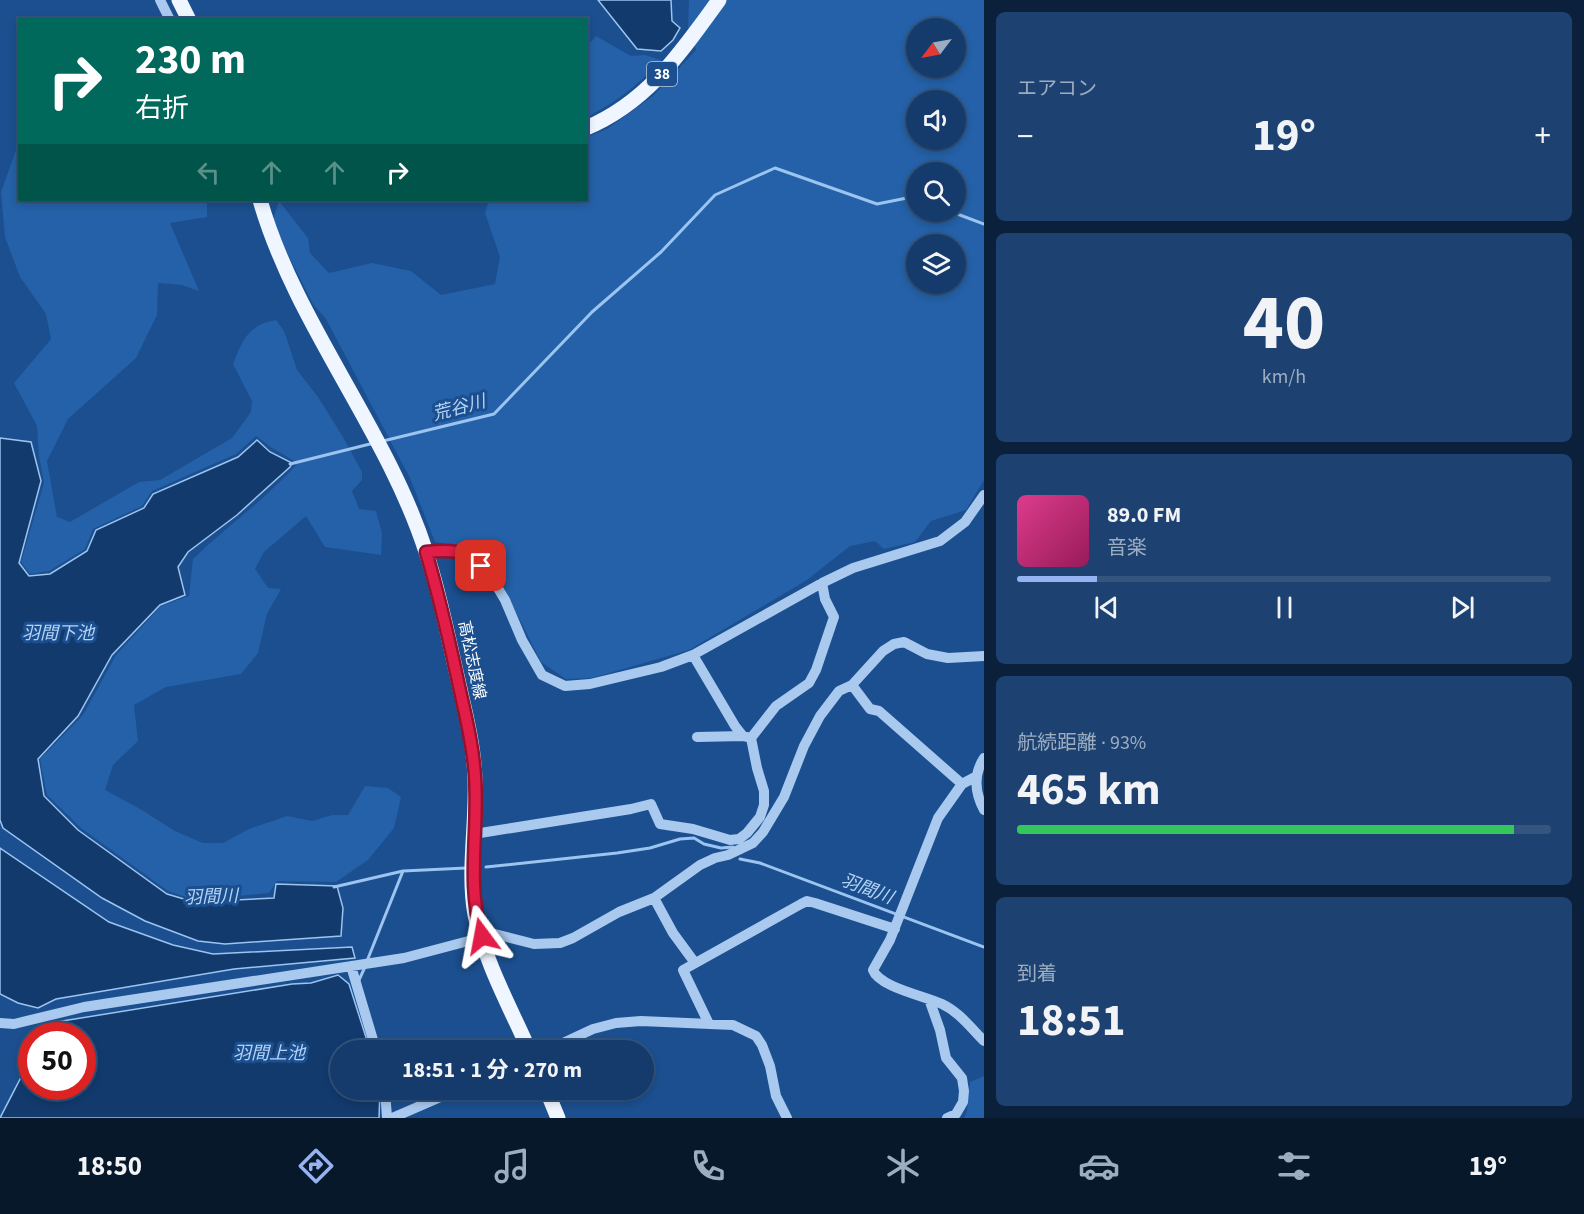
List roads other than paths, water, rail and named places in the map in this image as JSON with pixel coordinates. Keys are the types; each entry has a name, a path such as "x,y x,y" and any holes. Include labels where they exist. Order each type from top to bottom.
{"main road":[{"path":"179,0 188,18"},
{"name":"38","path":"588,127 631,102 655,82 678,57 719,0"},
{"name":"高松志度線","path":"260,201 269,231 283,264 386,458 403,493 426,552 444,619 473,752 475,914 525,1040"},
{"path":"551,1100 558,1118"}],"street":[{"path":"160,0 169,18"},
{"path":"426,552 451,550 472,557 490,575 506,600 522,640 542,675 565,686 590,684 661,667 693,655 853,568 940,541 965,522 984,495"},
{"path":"697,738 747,737 776,706 809,683 816,670 834,617 825,599 822,583"},
{"path":"0,1023 14,1024 84,1006 427,954 495,934 534,944 560,942 573,938 619,912 654,898 700,865 741,844 753,843 763,832 784,797 804,746 820,716 839,691 852,685 883,651 894,644 904,642 927,654 948,658 984,656"},
{"path":"693,655 735,726 747,737 764,792 764,805 760,817 741,844"},
{"path":"852,685 870,709 879,711 962,784"},
{"path":"984,758 977,776 977,794 984,810"},
{"path":"977,776 962,784 938,818 899,920 873,970 874,975 883,982 945,1005 959,1015 984,1041"},
{"path":"474,834 651,804 660,824 693,829 741,844"},
{"path":"654,898 673,933 695,963"},
{"path":"709,1024 682,970 807,901 899,920"},
{"path":"351,966 373,1040"},
{"path":"929,999 940,1030 946,1058 962,1078 964,1091 963,1102 956,1114 947,1118"},
{"path":"569,1040 592,1029 616,1023 733,1025 756,1036 762,1045 770,1066 776,1096 787,1118"},
{"path":"776,1096 775,1103 779,1118"},
{"path":"386,1100 387,1118"},
{"path":"392,1118 434,1100"}],"water":[{"path":"598,0 671,0 672,21 680,28 673,40 661,51 637,49"},
{"name":"羽間下池","path":"0,438 31,442 41,481 19,563 29,576 50,574 87,551 96,530 144,508 153,494 238,457 257,440 270,452 292,463 237,515 188,552 178,567 185,595 160,605 112,655 78,716 38,759 44,796 78,830 167,894 194,902 274,898 276,884 337,886 343,908 341,936 225,944 198,941 145,921 102,898 3,828 0,820"},
{"path":"0,848 109,922 173,945 213,954 352,947 355,958 234,969 56,999 38,1008 18,1003 0,994"},
{"name":"羽間上池","path":"338,975 349,984 367,1040 330,1040 330,1100 380,1100 379,1118 0,1118 18,1083 18,1100 96,1100 96,1022 56,1022 292,984 311,983"}],"waterway":[{"name":"荒谷川","path":"383,441 494,414 592,312 661,252 715,195 775,168 877,204 906,198"},
{"name":"荒谷川","path":"966,217 984,224"},
{"name":"荒谷川","path":"290,464 374,443"},
{"name":"羽間川","path":"486,867 617,853 650,848 680,839 694,838 704,844 721,848 733,847"},
{"name":"羽間川","path":"740,859 760,863 984,947"},
{"name":"羽間川","path":"334,887 403,871 466,868"},
{"path":"367,961 403,871"},
{"path":"359,980 365,967"}]}
